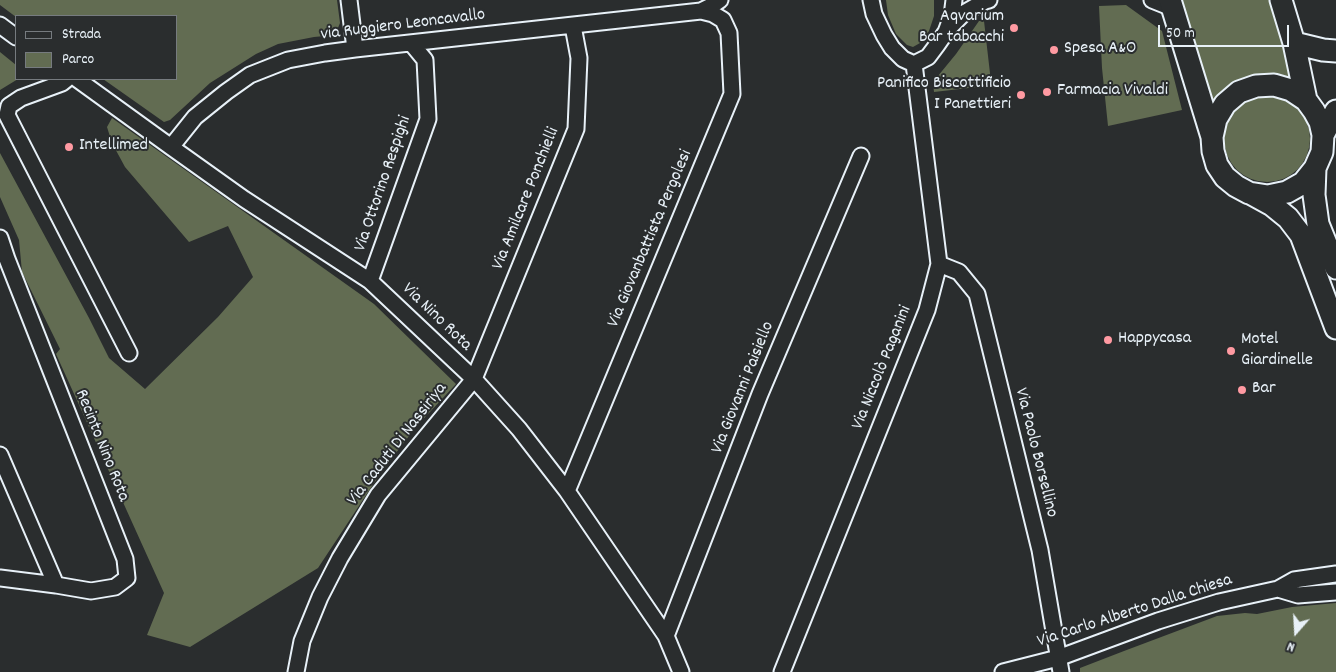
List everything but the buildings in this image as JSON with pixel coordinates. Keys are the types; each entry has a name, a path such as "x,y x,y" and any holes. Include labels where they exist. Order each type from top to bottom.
{"main road":[{"path":"1281,0 1294,43 1306,100"},
{"path":"1171,4 1212,137"},
{"path":"1294,43 1336,51"},
{"path":"1249,193 1268,196 1287,192 1303,183 1315,168 1322,152 1323,135 1320,122 1306,100 1291,90 1274,85 1256,86 1239,92 1225,104 1216,119 1212,137 1212,151 1217,165 1225,177 1236,186 1249,193 1272,205 1288,218 1301,235 1336,328"},
{"path":"1323,135 1336,111"},
{"path":"1315,168 1314,195 1318,224 1336,268"}],"street":[{"path":"350,0 355,49"},
{"path":"701,11 720,0"},
{"path":"871,0 874,14 892,48 903,59 914,64 928,57 946,32 964,12 989,0"},
{"path":"946,32 952,16 954,0"},
{"path":"1152,0 1171,4"},
{"name":"via Ruggiero Leoncavallo","path":"171,147 196,117 226,92 250,75 288,60 355,49 701,11"},
{"name":"Via Giovanbattista Pergolesi","path":"567,491 732,94 729,33 723,20 713,14 701,11"},
{"path":"0,25 15,35"},
{"name":"Via Amilcare Ponchielli","path":"474,379 576,129 579,58 573,26"},
{"name":"Via Ottorino Respighi","path":"370,281 428,119 425,60 411,43"},
{"name":"Via Niccolò Paganini","path":"782,672 927,310 939,264 914,64"},
{"path":"65,80 62,83 21,98 9,106 7,115 129,352"},
{"name":"Via Nino Rota","path":"78,80 244,199 370,281 474,379 519,429 567,491 666,636 681,672"},
{"name":"Via Giovanni Paisiello","path":"666,636 760,394 861,156"},
{"name":"Recinto Nino Rota","path":"0,238 3,260 125,559 127,578 115,587 91,591 0,578"},
{"name":"Via Paolo Borsellino","path":"939,264 959,272 977,294 1040,550 1059,665"},
{"name":"Via Caduti Di Nassiriya","path":"296,672 302,642 320,597 340,558 378,496 474,379"},
{"path":"0,455 56,585"},
{"name":"Via Carlo Alberto Dalla Chiesa","path":"1003,672 1059,665 1158,621 1219,602 1278,589 1294,580 1336,574"},
{"name":"Via Carlo Alberto Dalla Chiesa","path":"1278,589 1298,595 1336,592"}],"green space":[{"path":"0,0 337,0 340,23 335,35 278,44 256,54 210,83 170,120 164,122 104,80 178,80 178,15 15,16 0,5"},
{"path":"886,0 934,0 934,16 929,31 920,43 913,47 907,45 896,34 888,15"},
{"path":"1179,0 1270,0 1293,82 1211,110"},
{"path":"1126,5 1162,31 1182,110 1108,126 1102,68 1099,6"},
{"path":"979,21 984,21 991,82 986,83 986,86 934,92 933,82 956,54"},
{"path":"0,52 15,64 16,80 0,90"},
{"path":"1267,96 1283,99 1291,103 1303,115 1307,123 1310,139 1307,155 1303,163 1291,175 1283,179 1267,182 1251,179 1243,175 1231,163 1227,155 1224,139 1227,123 1231,115 1243,103 1251,99"},
{"path":"112,118 374,304 456,384 416,427 382,471 318,568 190,647 147,635 164,593 56,354 60,349 22,272 19,240 0,197 0,153 109,358 145,389 218,317 253,277 228,226 189,242 125,167 112,143 107,127"},
{"path":"1336,603 1336,672 1080,672 1080,668 1217,616 1245,613 1257,614 1292,607"}],"place":[{"name":"Aqvarium Bar tabacchi","path":"1014,28"},
{"name":"Spesa A&O","path":"1054,50"},
{"name":"Farmacia Vivaldi","path":"1047,92"},
{"name":"Panifico Biscottificio I Panettieri","path":"1021,95"},
{"name":"Intellimed","path":"69,147"},
{"name":"Happycasa","path":"1108,340"},
{"name":"Motel Giardinelle","path":"1231,351"},
{"name":"Bar","path":"1242,390"}]}
